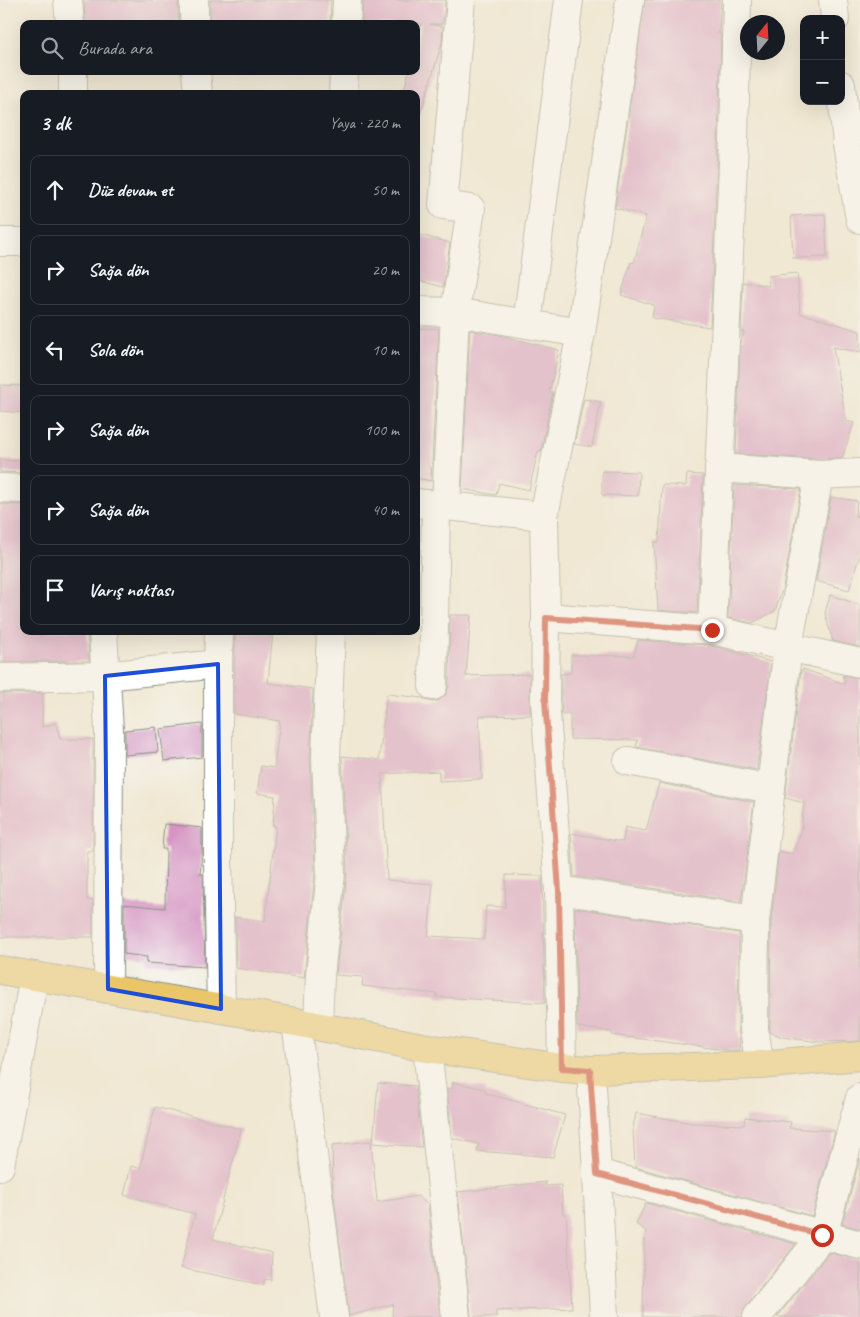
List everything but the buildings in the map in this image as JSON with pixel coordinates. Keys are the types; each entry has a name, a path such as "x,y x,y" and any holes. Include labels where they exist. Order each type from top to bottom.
{"main road":[{"path":"0,970 307,1024 427,1048 562,1068 590,1070 760,1064 860,1056"}],"street":[{"path":"68,0 70,20"},
{"path":"194,0 194,20"},
{"path":"346,20 347,0"},
{"path":"433,686 433,504 454,312 472,209 443,205 461,0"},
{"path":"527,324 569,0"},
{"path":"562,1068 559,890 545,700 544,516 581,333 630,0"},
{"path":"712,630 734,142 737,0"},
{"path":"833,0 835,15"},
{"path":"72,75 73,90"},
{"path":"196,75 198,90"},
{"path":"343,90 344,75"},
{"path":"843,105 847,144 860,220"},
{"path":"0,242 20,242"},
{"path":"420,311 454,312 581,333"},
{"path":"719,468 820,475 860,473"},
{"path":"760,1064 754,1029 755,920 788,647 820,475"},
{"path":"0,488 20,489"},
{"path":"433,504 544,516"},
{"path":"546,618 712,630 860,663"},
{"path":"103,635 109,730 108,989"},
{"path":"219,635 218,857 221,1009"},
{"path":"330,635 326,758 331,873 320,975 307,1024 334,1317"},
{"path":"0,678 105,676 218,664"},
{"path":"628,761 771,789"},
{"path":"559,890 755,920"},
{"path":"1,1158 34,976"},
{"path":"427,1048 456,1317"},
{"path":"590,1070 604,1317"},
{"path":"757,1317 822,1235 860,1098"},
{"path":"597,1174 860,1245"}],"highlighted area":[{"path":"218,664 221,1009 108,989 105,676"}],"route":[{"path":"712,630 546,618 545,700 559,890 562,1068 590,1070 597,1174 822,1235"}]}
